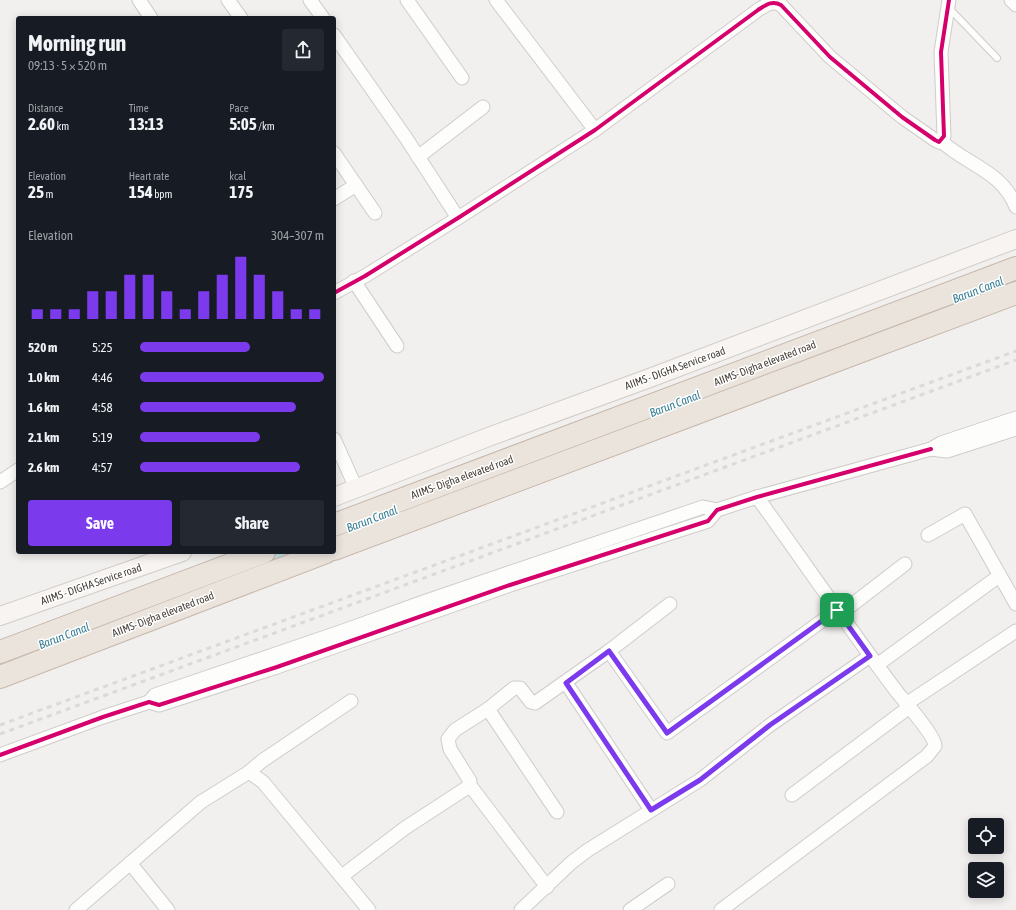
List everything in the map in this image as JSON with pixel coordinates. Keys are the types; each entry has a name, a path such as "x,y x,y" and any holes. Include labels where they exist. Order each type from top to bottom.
{"highway":[{"name":"AIIMS- Digha elevated road","path":"336,524 1016,268"},
{"name":"AIIMS- Digha elevated road","path":"336,548 1016,293"},
{"name":"AIIMS- Digha elevated road","path":"0,652 259,554"},
{"name":"AIIMS- Digha elevated road","path":"0,676 321,554"}],"main road":[{"name":"AIIMS - DIGHA Service road","path":"336,496 498,433 1016,239"},
{"name":"AIIMS - DIGHA Service road","path":"0,616 176,554"}],"street":[{"path":"139,0 150,16"},
{"path":"228,0 240,16"},
{"path":"310,0 321,16"},
{"path":"407,0 462,78"},
{"path":"496,0 595,130"},
{"path":"1011,0 1016,5"},
{"path":"336,291 458,218 595,130 756,5 775,1 782,4 830,58 902,117 935,140 941,141 956,154 995,177 1008,192 1016,207"},
{"path":"941,141 944,136 941,52 949,4"},
{"path":"336,37 458,218"},
{"path":"418,157 483,107"},
{"path":"336,156 375,212"},
{"path":"336,199 356,185"},
{"path":"354,281 397,346"},
{"path":"0,755 67,729 149,702 155,695 518,569 703,507 717,510 757,497 931,449 941,443 1016,418"},
{"path":"931,449 947,451 1016,429"},
{"path":"336,443 356,488"},
{"path":"0,482 16,471"},
{"path":"722,910 934,749 935,742 907,706 757,497"},
{"path":"928,535 965,514 1016,604"},
{"path":"609,651 667,733 905,564"},
{"path":"521,910 572,862 588,850 700,780 770,725 874,660 999,576"},
{"path":"547,887 470,784 468,777 450,749 448,739 454,730 488,709 517,687 520,688 533,703 566,683 670,604"},
{"path":"792,795 907,706 1016,631"},
{"path":"566,683 651,810"},
{"path":"76,910 201,802 249,772 262,761 351,701"},
{"path":"488,709 557,812"},
{"path":"249,772 263,782 369,910"},
{"path":"342,876 405,828 464,790 470,784"},
{"path":"130,863 168,910"},
{"path":"630,910 668,884"}],"lane":[{"path":"949,4 997,58"}],"waterway":[{"name":"Barun Canal","path":"261,561 280,554"}],"railway":[{"path":"0,725 1016,351"},
{"path":"0,734 1016,360"}],"cycle path":[{"path":"336,292 365,276 458,218 595,130 758,10 769,4 775,3 781,5 830,57 902,117 939,142 944,136 941,52 949,0"},
{"path":"0,755 103,717 149,702 159,705 277,667 510,585 708,521 717,510 757,497 931,449"}],"route":[{"path":"837,610 870,656 770,725 700,780 651,810 566,683 609,651 667,733 837,610"}]}
